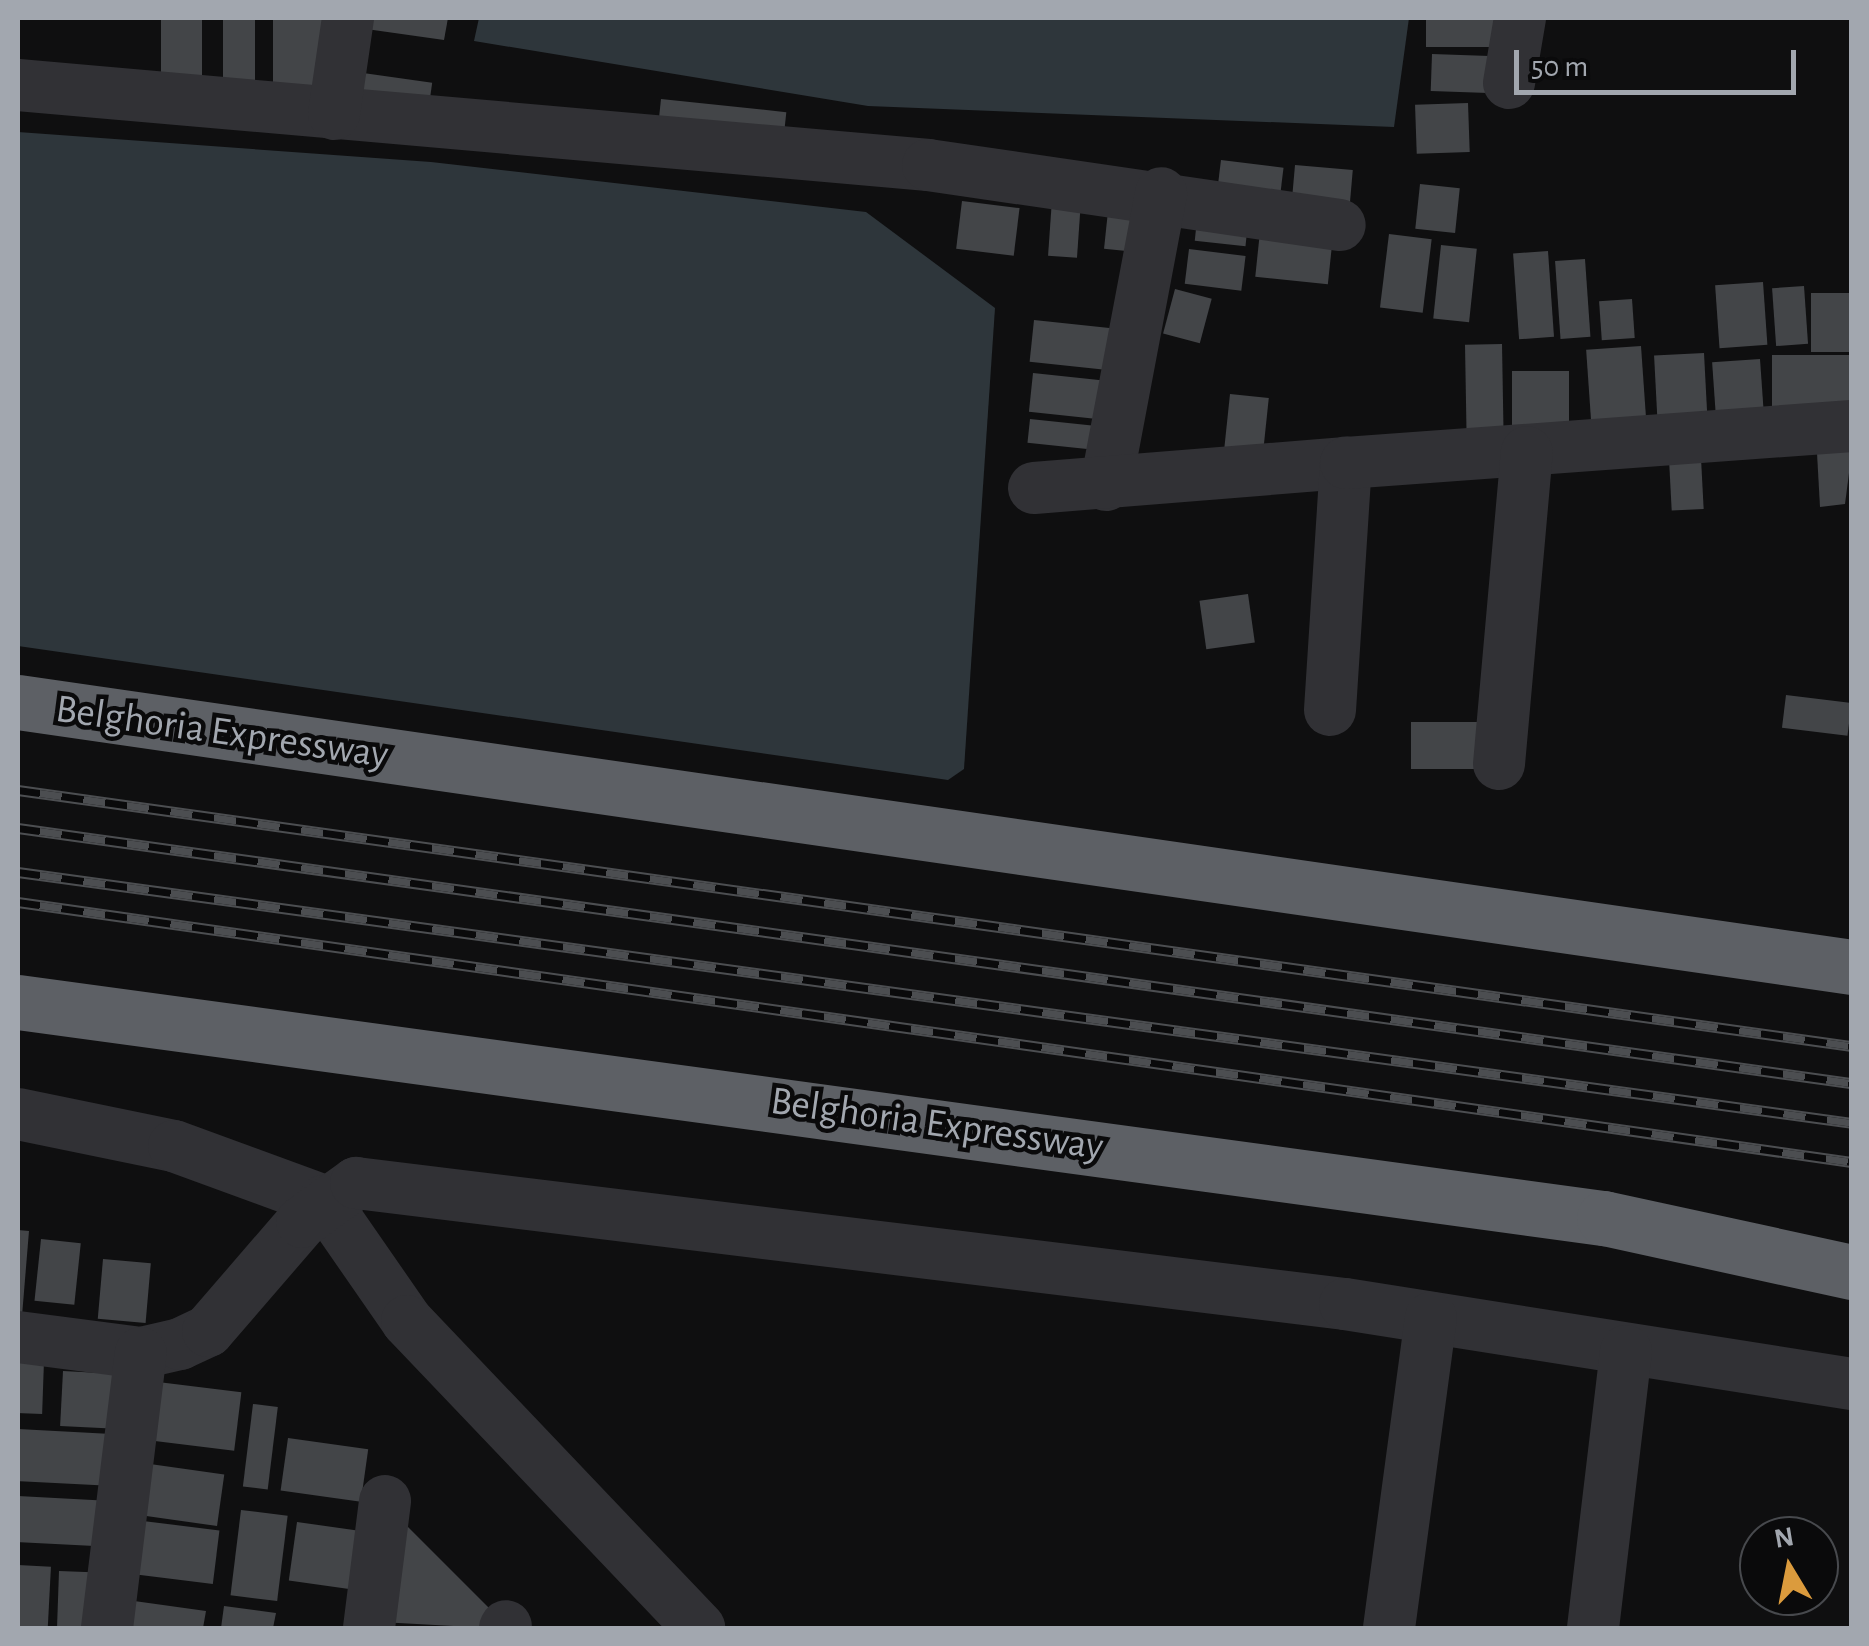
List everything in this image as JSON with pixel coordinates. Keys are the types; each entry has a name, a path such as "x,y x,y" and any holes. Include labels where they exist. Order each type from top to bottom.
{"highway":[{"name":"Belghoria Expressway","path":"18,702 1852,967"},
{"name":"Belghoria Expressway","path":"18,1002 1565,1212 1852,1272"}],"street":[{"path":"334,114 348,18"},
{"path":"1509,82 1520,18"},
{"path":"18,85 1161,194 1340,224"},
{"path":"1106,486 1161,194"},
{"path":"1034,488 1106,486 1346,462 1852,426"},
{"path":"1499,764 1527,452"},
{"path":"1330,710 1346,462"},
{"path":"18,1114 174,1146 313,1212 407,1321 699,1628"},
{"path":"18,1337 142,1353 208,1331 313,1212 356,1183 1431,1318 1852,1384"},
{"path":"1389,1628 1431,1318"},
{"path":"1593,1628 1626,1351"},
{"path":"107,1628 142,1353"},
{"path":"369,1628 385,1501"}],"shaded area":[{"path":"479,18 1409,18 1394,127 868,106 474,41"},
{"path":"18,132 431,162 866,212 995,308 964,769 948,780 18,646"}],"building":[{"path":"161,18 202,18 202,82 161,82"},
{"path":"223,18 255,18 255,82 223,82"},
{"path":"273,18 334,18 334,92 273,92"},
{"path":"353,18 448,18 444,40 352,27"},
{"path":"1426,18 1502,18 1502,47 1426,47"},
{"path":"1432,54 1497,56 1496,93 1431,91"},
{"path":"349,71 432,83 429,105 346,94"},
{"path":"661,99 786,112 783,142 658,129"},
{"path":"1468,103 1470,152 1417,154 1415,105"},
{"path":"1221,160 1284,168 1279,205 1216,198"},
{"path":"1295,165 1353,170 1349,215 1291,210"},
{"path":"1420,184 1460,188 1455,233 1415,229"},
{"path":"1053,185 1082,187 1077,258 1048,256"},
{"path":"1110,192 1140,195 1134,252 1104,249"},
{"path":"962,201 1020,208 1014,256 956,249"},
{"path":"1198,210 1249,215 1245,246 1195,241"},
{"path":"1261,222 1334,230 1328,284 1255,277"},
{"path":"1389,234 1432,239 1423,313 1380,307"},
{"path":"1441,245 1477,249 1469,322 1433,319"},
{"path":"1189,249 1246,256 1241,291 1185,284"},
{"path":"1548,251 1554,337 1519,339 1513,253"},
{"path":"1585,259 1590,337 1561,339 1555,261"},
{"path":"1763,282 1767,345 1720,348 1715,285"},
{"path":"1804,286 1808,344 1776,346 1772,288"},
{"path":"1175,289 1212,299 1200,343 1163,333"},
{"path":"1811,293 1852,293 1852,352 1811,352"},
{"path":"1632,299 1635,338 1602,340 1599,301"},
{"path":"1034,320 1117,329 1112,370 1030,362"},
{"path":"1502,344 1504,443 1467,444 1465,345"},
{"path":"1641,346 1647,427 1592,431 1586,350"},
{"path":"1704,353 1708,425 1658,428 1654,356"},
{"path":"1772,355 1852,355 1852,417 1772,417"},
{"path":"1760,359 1764,420 1716,423 1712,362"},
{"path":"1512,371 1569,371 1569,440 1512,440"},
{"path":"1033,373 1111,381 1106,420 1029,412"},
{"path":"1230,394 1269,398 1262,462 1223,458"},
{"path":"1030,419 1097,426 1094,450 1027,443"},
{"path":"1852,450 1845,504 1820,507 1817,453"},
{"path":"1701,458 1704,509 1672,511 1669,460"},
{"path":"1248,594 1255,643 1206,649 1199,601"},
{"path":"1786,695 1852,703 1847,736 1782,728"},
{"path":"1411,722 1478,722 1478,769 1411,769"},
{"path":"18,1230 29,1231 22,1316 18,1315"},
{"path":"41,1239 81,1243 74,1305 35,1301"},
{"path":"103,1259 151,1263 146,1323 98,1319"},
{"path":"18,1360 44,1361 42,1414 18,1413"},
{"path":"63,1371 124,1374 121,1429 60,1426"},
{"path":"158,1382 241,1392 234,1451 151,1441"},
{"path":"253,1404 278,1407 268,1489 243,1486"},
{"path":"18,1429 107,1434 104,1486 18,1481"},
{"path":"288,1438 368,1449 361,1502 281,1490"},
{"path":"150,1464 224,1474 217,1526 143,1515"},
{"path":"18,1496 102,1500 99,1546 18,1542"},
{"path":"241,1510 288,1516 277,1601 231,1595"},
{"path":"395,1514 490,1609 490,1628 380,1622"},
{"path":"143,1521 219,1530 213,1584 136,1575"},
{"path":"297,1522 364,1531 356,1590 289,1580"},
{"path":"18,1565 51,1567 48,1628 18,1628"},
{"path":"59,1571 92,1572 90,1628 57,1628"},
{"path":"127,1600 206,1611 203,1628 123,1628"},
{"path":"224,1606 276,1613 273,1628 221,1628"}],"railway":[{"path":"18,790 1852,1046"},
{"path":"18,828 1852,1083"},
{"path":"18,872 1852,1123"},
{"path":"18,902 1852,1162"}]}
